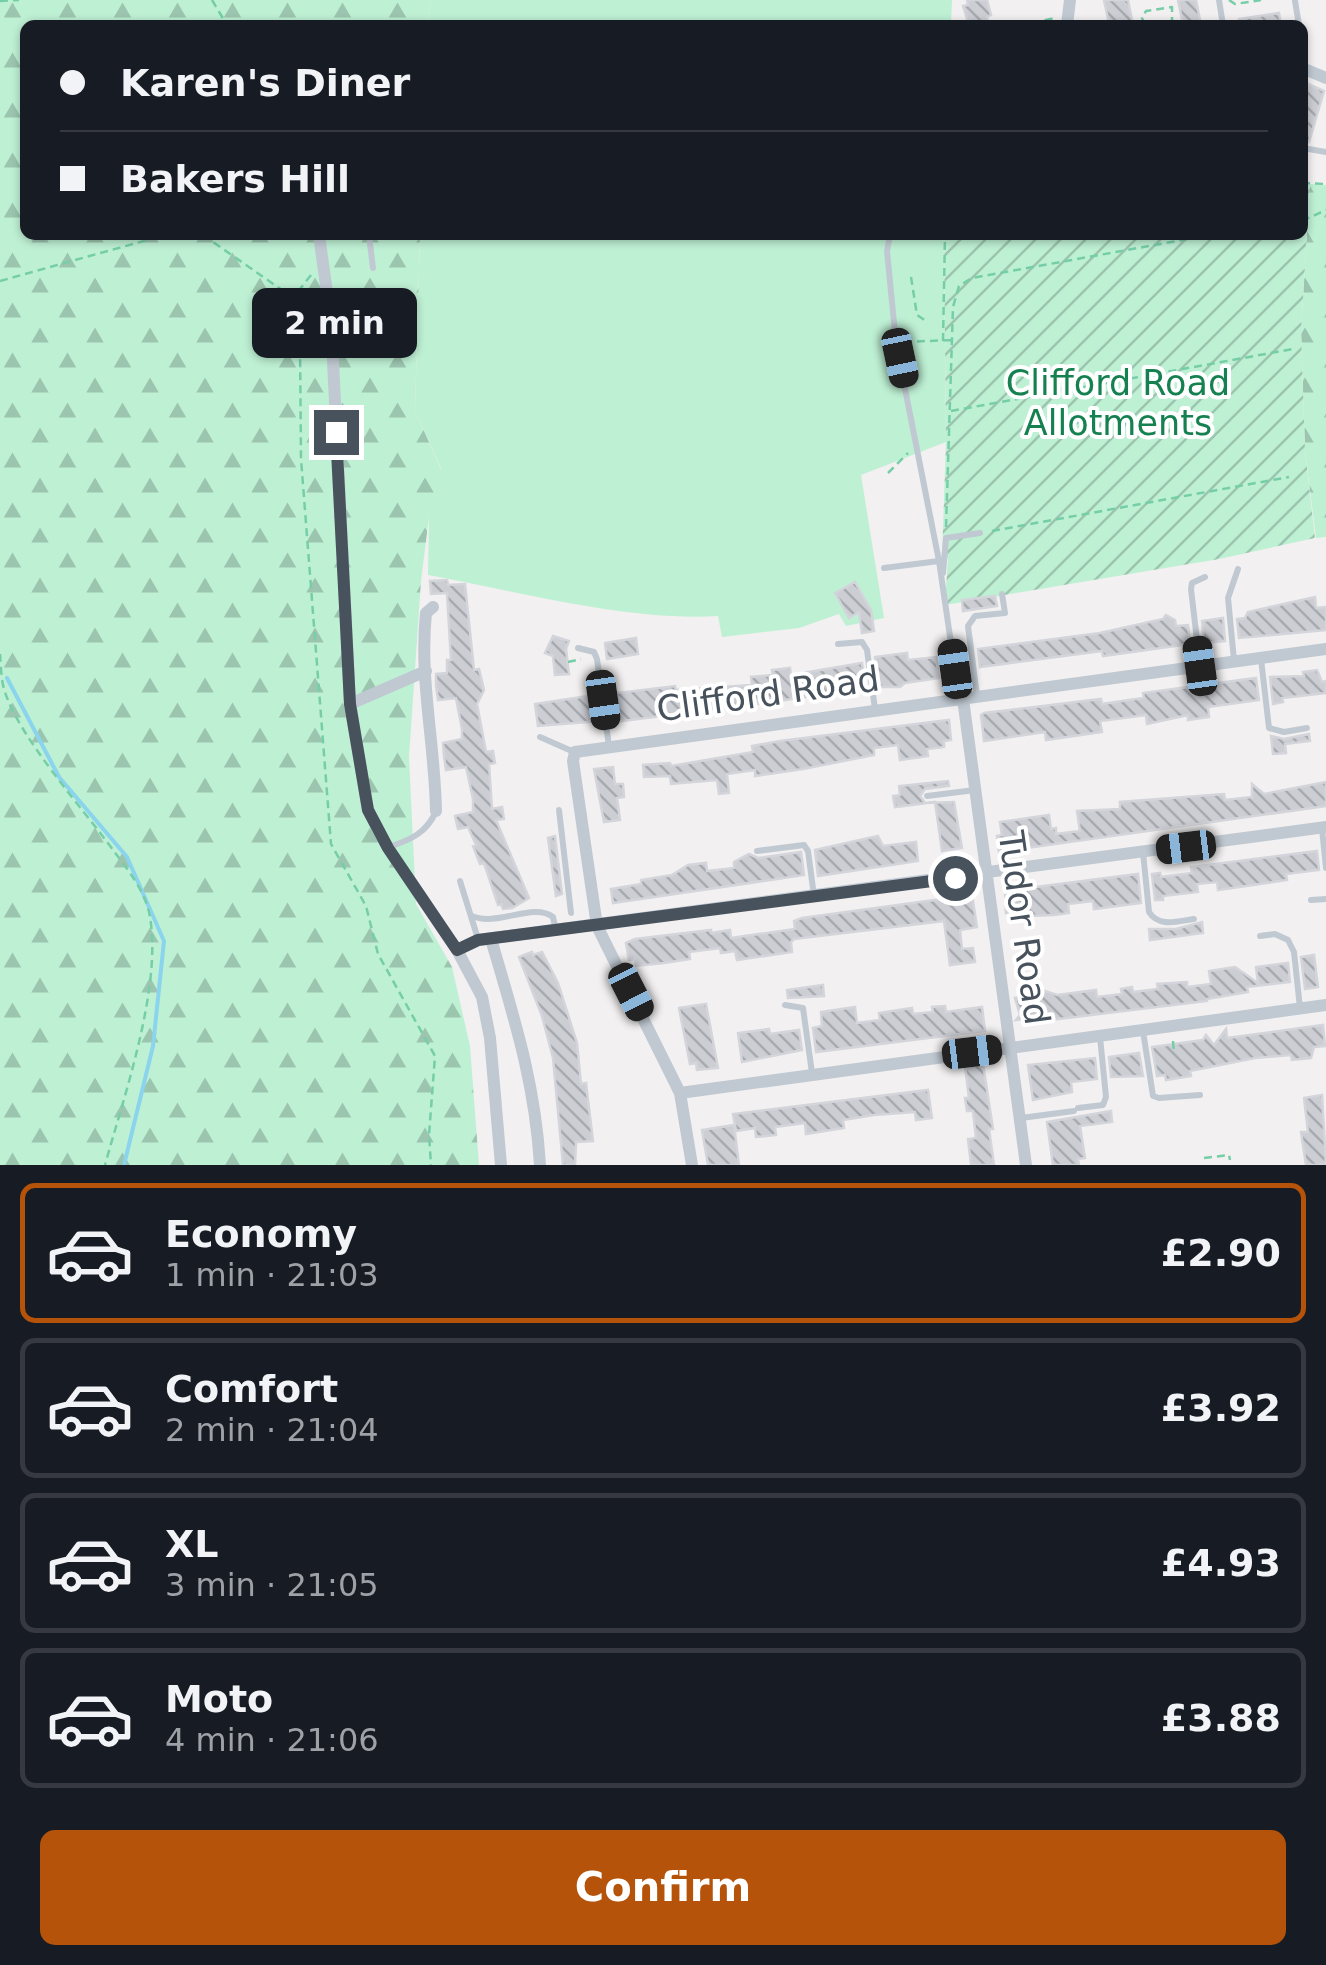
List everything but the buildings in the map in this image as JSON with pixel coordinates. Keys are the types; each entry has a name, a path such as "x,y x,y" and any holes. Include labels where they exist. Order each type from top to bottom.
{"street":[{"path":"320,240 331,320 350,704 368,810 388,848 477,985 485,1010 502,1165"},
{"path":"432,608 426,613 425,623 436,811"},
{"name":"Clifford Road","path":"576,752 1326,649"},
{"path":"350,704 426,671"},
{"name":"Tudor Road","path":"966,698 974,790 1026,1165"},
{"path":"576,752 573,761 598,926 680,1093 692,1165"},
{"path":"457,950 485,940 1324,828"},
{"path":"485,940 524,1048 535,1100 540,1165"},
{"path":"680,1093 1326,1005"}],"lane":[{"path":"370,240 373,268"},
{"path":"889,240 896,342 966,698"},
{"path":"942,580 946,538 980,533"},
{"path":"884,568 939,560"},
{"path":"1234,662 1228,598 1238,569"},
{"path":"1200,666 1191,589 1192,582 1205,577"},
{"path":"966,698 968,626 975,616 1004,612 1002,594"},
{"path":"838,644 862,642 867,650 875,710"},
{"path":"578,648 594,652 597,659 609,746"},
{"path":"1261,658 1269,728 1284,732 1308,728"},
{"path":"540,737 576,752"},
{"path":"927,796 974,790"},
{"path":"558,810 571,912"},
{"path":"388,848 429,826 436,811"},
{"path":"1324,828 1326,868"},
{"path":"758,851 804,845 814,897"},
{"path":"1143,852 1149,912 1154,920 1194,920"},
{"path":"566,862 587,858"},
{"path":"460,881 485,940"},
{"path":"1312,900 1326,899"},
{"path":"472,916 484,921 550,913 556,931"},
{"path":"1260,936 1275,934 1288,940 1294,952 1300,1008"},
{"path":"785,1005 803,1008 812,1074"},
{"path":"1143,1030 1153,1096 1200,1096"},
{"path":"1020,1118 1103,1105 1106,1096 1100,1036"}],"path":[{"path":"0,1 19,0"},
{"path":"1172,20 1174,0"},
{"path":"1229,0 1235,4 1261,0"},
{"path":"1143,20 1146,11 1172,7"},
{"path":"0,281 147,240"},
{"path":"210,240 293,298"},
{"path":"942,341 945,240"},
{"path":"946,538 955,293 965,281 1183,240"},
{"path":"911,276 917,315 926,321"},
{"path":"892,306 916,304"},
{"path":"896,342 952,340"},
{"path":"949,411 1294,349"},
{"path":"888,473 916,442"},
{"path":"980,533 1289,477"},
{"path":"0,654 2,693 132,876 147,903 151,920 152,951 144,1024 105,1165"},
{"path":"1204,1158 1229,1154 1230,1160"}],"green space":[{"path":"0,0 431,0 428,20 20,20 20,240 420,240 415,411 441,469 429,517 421,581 409,757 416,904 452,967 470,1046 479,1165 0,1165"},
{"path":"431,0 952,0 951,20 428,20"},
{"path":"1310,184 1326,185 1326,537 1316,538 1305,450 1301,330"},
{"path":"420,240 944,240 946,442 861,475 884,618 846,626 839,614 799,628 722,637 718,616 611,610 428,575 429,516 441,468 415,411"},
{"name":"Clifford Road Allotments","path":"944,240 1307,240 1301,330 1305,450 1315,538 1219,559 945,605 948,558 942,558 946,442"}],"waterway":[{"path":"7,678 59,777 127,857 164,941 153,1046 124,1165"}],"route":[{"path":"336,432 350,704 368,810 388,848 457,950 478,940 955,878"}]}
